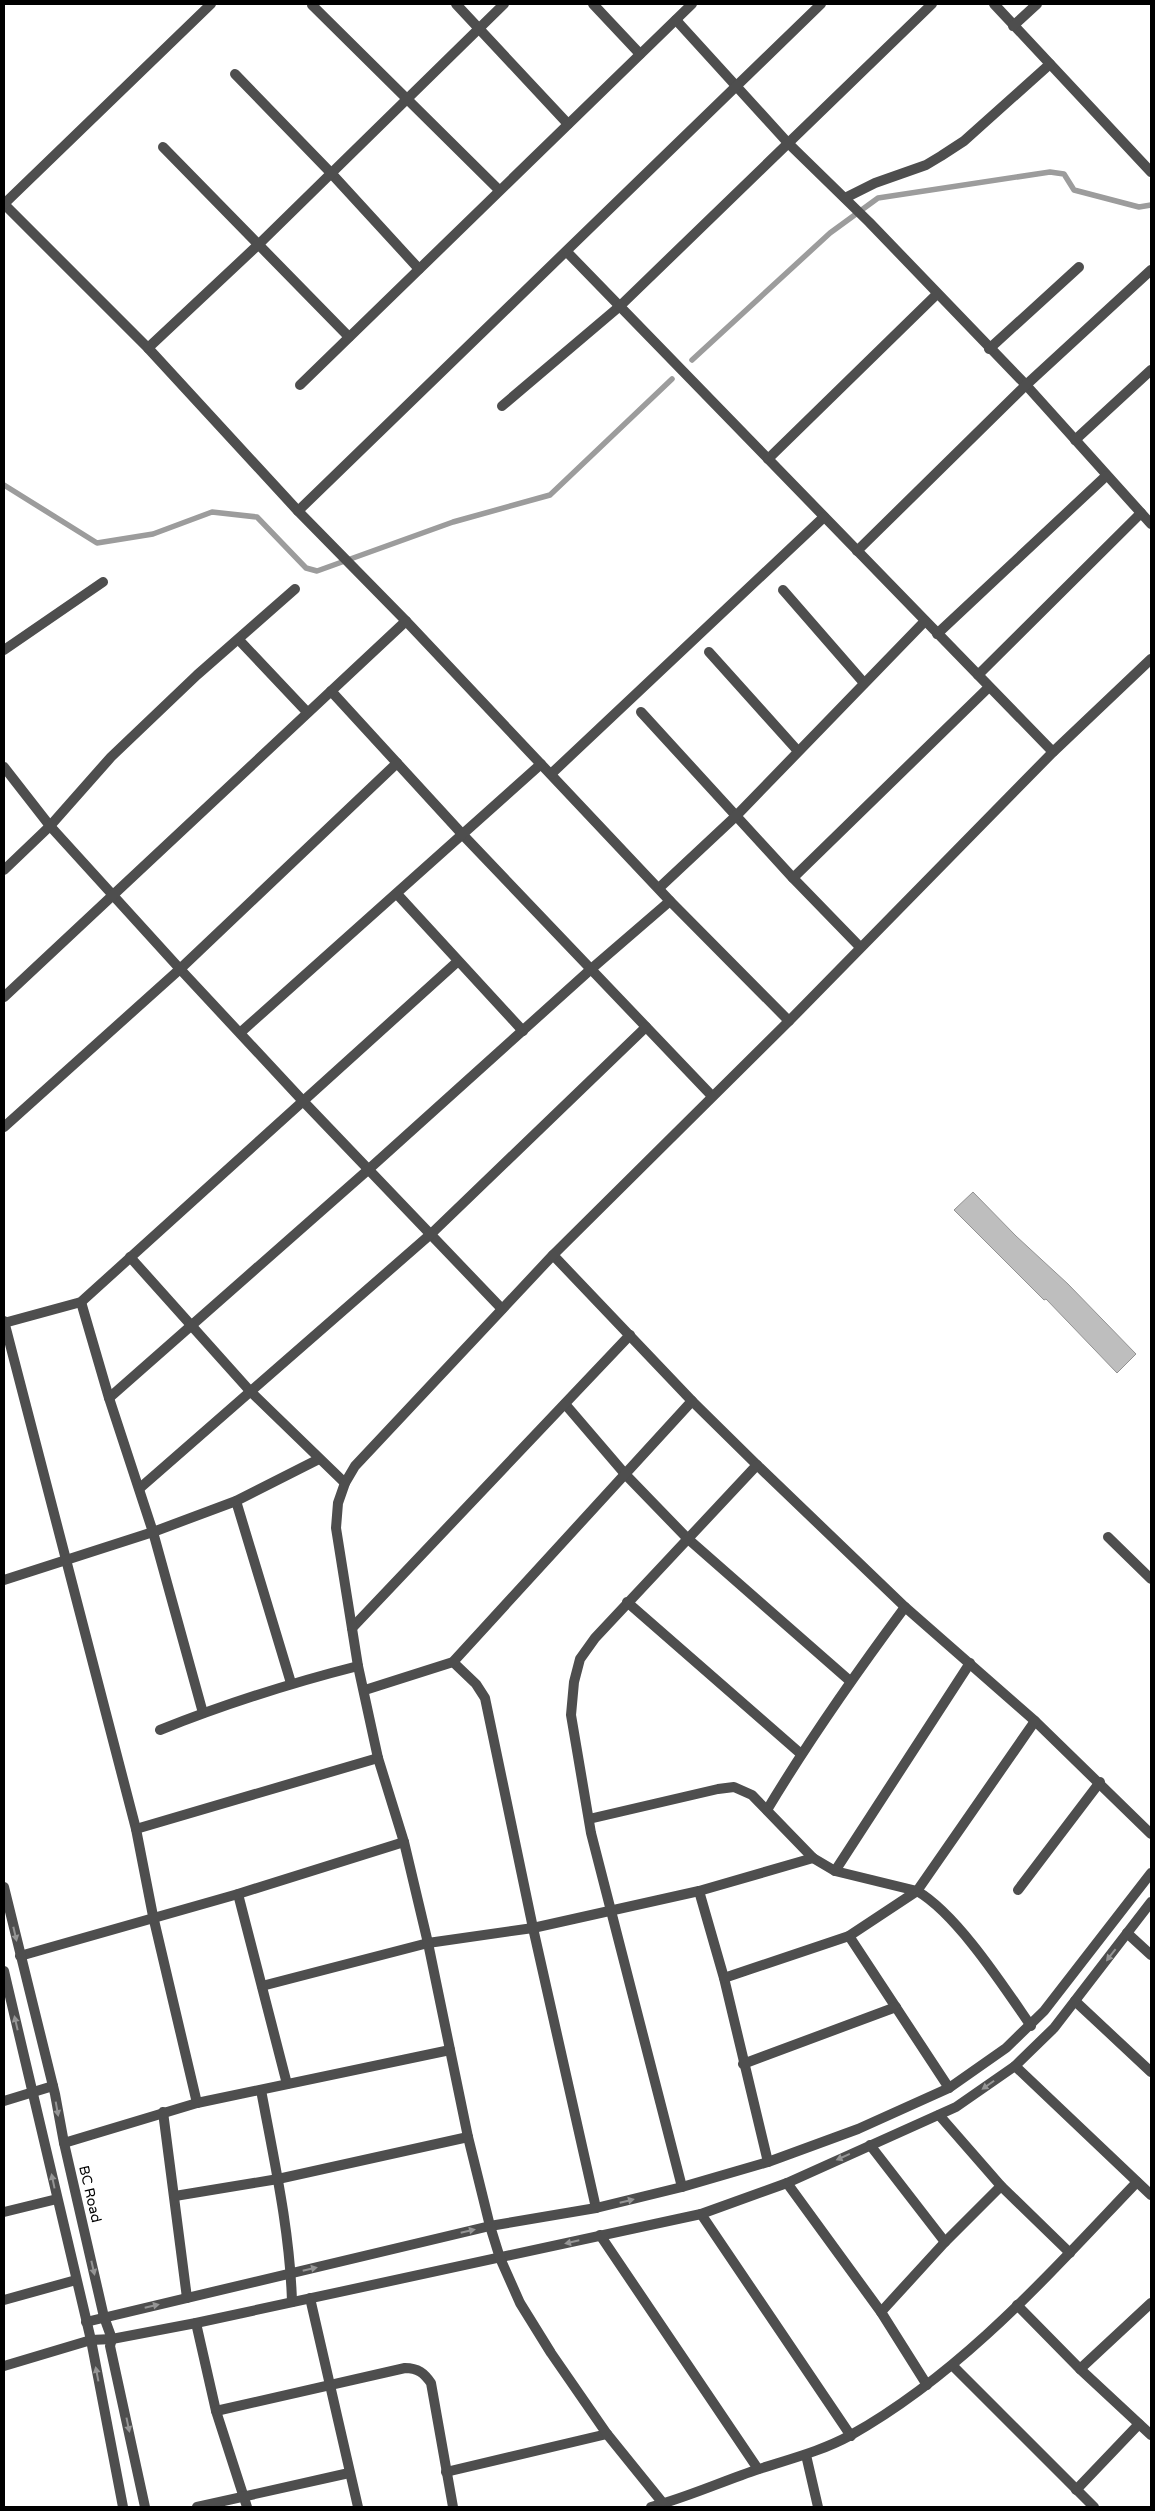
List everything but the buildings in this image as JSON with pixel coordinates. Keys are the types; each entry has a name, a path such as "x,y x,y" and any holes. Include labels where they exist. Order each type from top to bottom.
{"street":[{"path":"211,4 4,204 148,348 298,511 406,621 670,901 789,1021"},
{"path":"456,4 568,124"},
{"path":"148,348 259,244 504,4"},
{"path":"594,4 640,54"},
{"path":"300,385 692,4"},
{"path":"298,511 821,4"},
{"path":"502,406 620,306 932,4"},
{"path":"994,4 1151,172"},
{"path":"1013,26 1037,4"},
{"path":"312,5 500,190"},
{"path":"676,20 788,143 869,222 989,349 1026,385 1151,524"},
{"path":"848,201 875,182 926,165 964,141 1050,64"},
{"path":"235,74 331,173 419,269"},
{"path":"163,147 349,337"},
{"path":"567,252 1052,752"},
{"path":"989,349 1079,267"},
{"path":"857,551 1026,385 1151,270"},
{"path":"768,459 937,294"},
{"path":"1075,440 1151,370"},
{"path":"937,634 1106,476"},
{"path":"978,675 1141,513"},
{"path":"551,774 824,517"},
{"path":"4,650 103,582"},
{"path":"4,870 50,826 112,757 197,675 295,589"},
{"path":"783,590 864,682"},
{"path":"4,997 406,621"},
{"path":"658,888 736,816 796,750 925,621"},
{"path":"239,640 308,712"},
{"path":"709,652 796,750"},
{"path":"665,2505 607,2434 520,2303 500,2258 468,2137 428,1944 404,1842 378,1758 365,1690 358,1666 336,1528 338,1503 345,1483 355,1466 554,1255 789,1021 1052,752 1151,659"},
{"path":"792,878 989,687"},
{"path":"331,691 463,835 712,1096"},
{"path":"641,712 792,878 860,947"},
{"path":"4,1127 180,969 396,763"},
{"path":"241,1032 541,764"},
{"path":"4,767 50,826 112,896 241,1032 302,1100 432,1233 502,1309"},
{"path":"396,894 523,1031"},
{"path":"109,1398 670,901"},
{"path":"198,2103 153,1916 136,1829 4,1322 81,1302 302,1100 457,962"},
{"path":"140,1488 432,1233 646,1027"},
{"path":"554,1255 692,1401 905,1608 1035,1721 1100,1782 1151,1834"},
{"path":"130,1257 250,1391 345,1483"},
{"path":"81,1302 109,1398 140,1488 203,1713"},
{"path":"352,1628 630,1335"},
{"path":"365,1690 452,1662 692,1401"},
{"path":"565,1404 625,1474 687,1538 850,1681"},
{"path":"4,1580 153,1532 236,1501 319,1459"},
{"path":"682,2187 588,1820 571,1716 574,1682 580,1658 594,1638 758,1465"},
{"path":"236,1501 291,1683"},
{"path":"1108,1537 1151,1579"},
{"path":"627,1602 801,1754"},
{"path":"767,1810 801,1754 850,1681 905,1608"},
{"path":"452,1662 476,1684 485,1698 533,1928 596,2208"},
{"path":"835,1871 970,1663"},
{"path":"160,1730 291,1683 358,1666"},
{"path":"724,1978 849,1936 917,1891 1035,1721"},
{"path":"136,1829 378,1758"},
{"path":"1018,1890 1100,1782"},
{"path":"588,1820 718,1789 734,1787 752,1795 813,1858 835,1871 917,1891 943,1911 995,1974 1031,2026"},
{"path":"20,1956 153,1916 238,1894 404,1842"},
{"path":"262,1986 428,1944 533,1928 699,1891 813,1858"},
{"path":"86,2322 490,2226 596,2208 682,2187 768,2162 858,2129 949,2088 1006,2048 1031,2026 1151,1873"},
{"name":"BC Road","path":"4,1887 53,2086 64,2143 104,2317 112,2339 110,2346 145,2507"},
{"path":"699,1891 724,1978 743,2064 768,2162"},
{"path":"238,1894 287,2084"},
{"path":"4,2366 91,2340 112,2339 196,2323 701,2214 787,2183 956,2107 1014,2066 1054,2028 1151,1902"},
{"path":"1127,1933 1151,1955"},
{"path":"849,1936 949,2088"},
{"path":"4,1971 91,2340 123,2507"},
{"path":"1075,2001 1151,2072"},
{"path":"743,2064 896,2007"},
{"path":"64,2143 198,2103 450,2050"},
{"path":"1014,2066 1151,2196"},
{"path":"4,2101 32,2094 53,2086"},
{"path":"261,2090 278,2179 291,2273 292,2302"},
{"path":"163,2112 187,2298"},
{"path":"939,2115 1002,2186 1070,2253"},
{"path":"175,2196 278,2179 468,2137"},
{"path":"870,2145 945,2242"},
{"path":"651,2507 665,2505 758,2469 806,2455 850,2436 927,2386 953,2366 1017,2305 1070,2253 1137,2182"},
{"path":"787,2183 881,2312 927,2386"},
{"path":"881,2312 945,2242 1002,2186"},
{"path":"4,2212 57,2199"},
{"path":"701,2214 850,2436"},
{"path":"600,2235 758,2469"},
{"path":"4,2300 76,2280"},
{"path":"310,2298 358,2507"},
{"path":"1017,2305 1080,2369 1151,2435"},
{"path":"1080,2369 1150,2308"},
{"path":"196,2323 216,2411 247,2507"},
{"path":"953,2366 1094,2507"},
{"path":"216,2411 406,2368 416,2368 425,2374 431,2383 453,2507"},
{"path":"1076,2490 1139,2424"},
{"path":"446,2472 607,2434"},
{"path":"806,2455 818,2507"},
{"path":"197,2507 349,2473"}],"waterway":[{"path":"692,360 830,233 878,198 1050,172 1064,174 1074,190 1139,207 1151,205"},
{"path":"4,485 97,543 153,534 212,512 257,517 306,568 317,571 453,522 550,495 672,379"}]}
